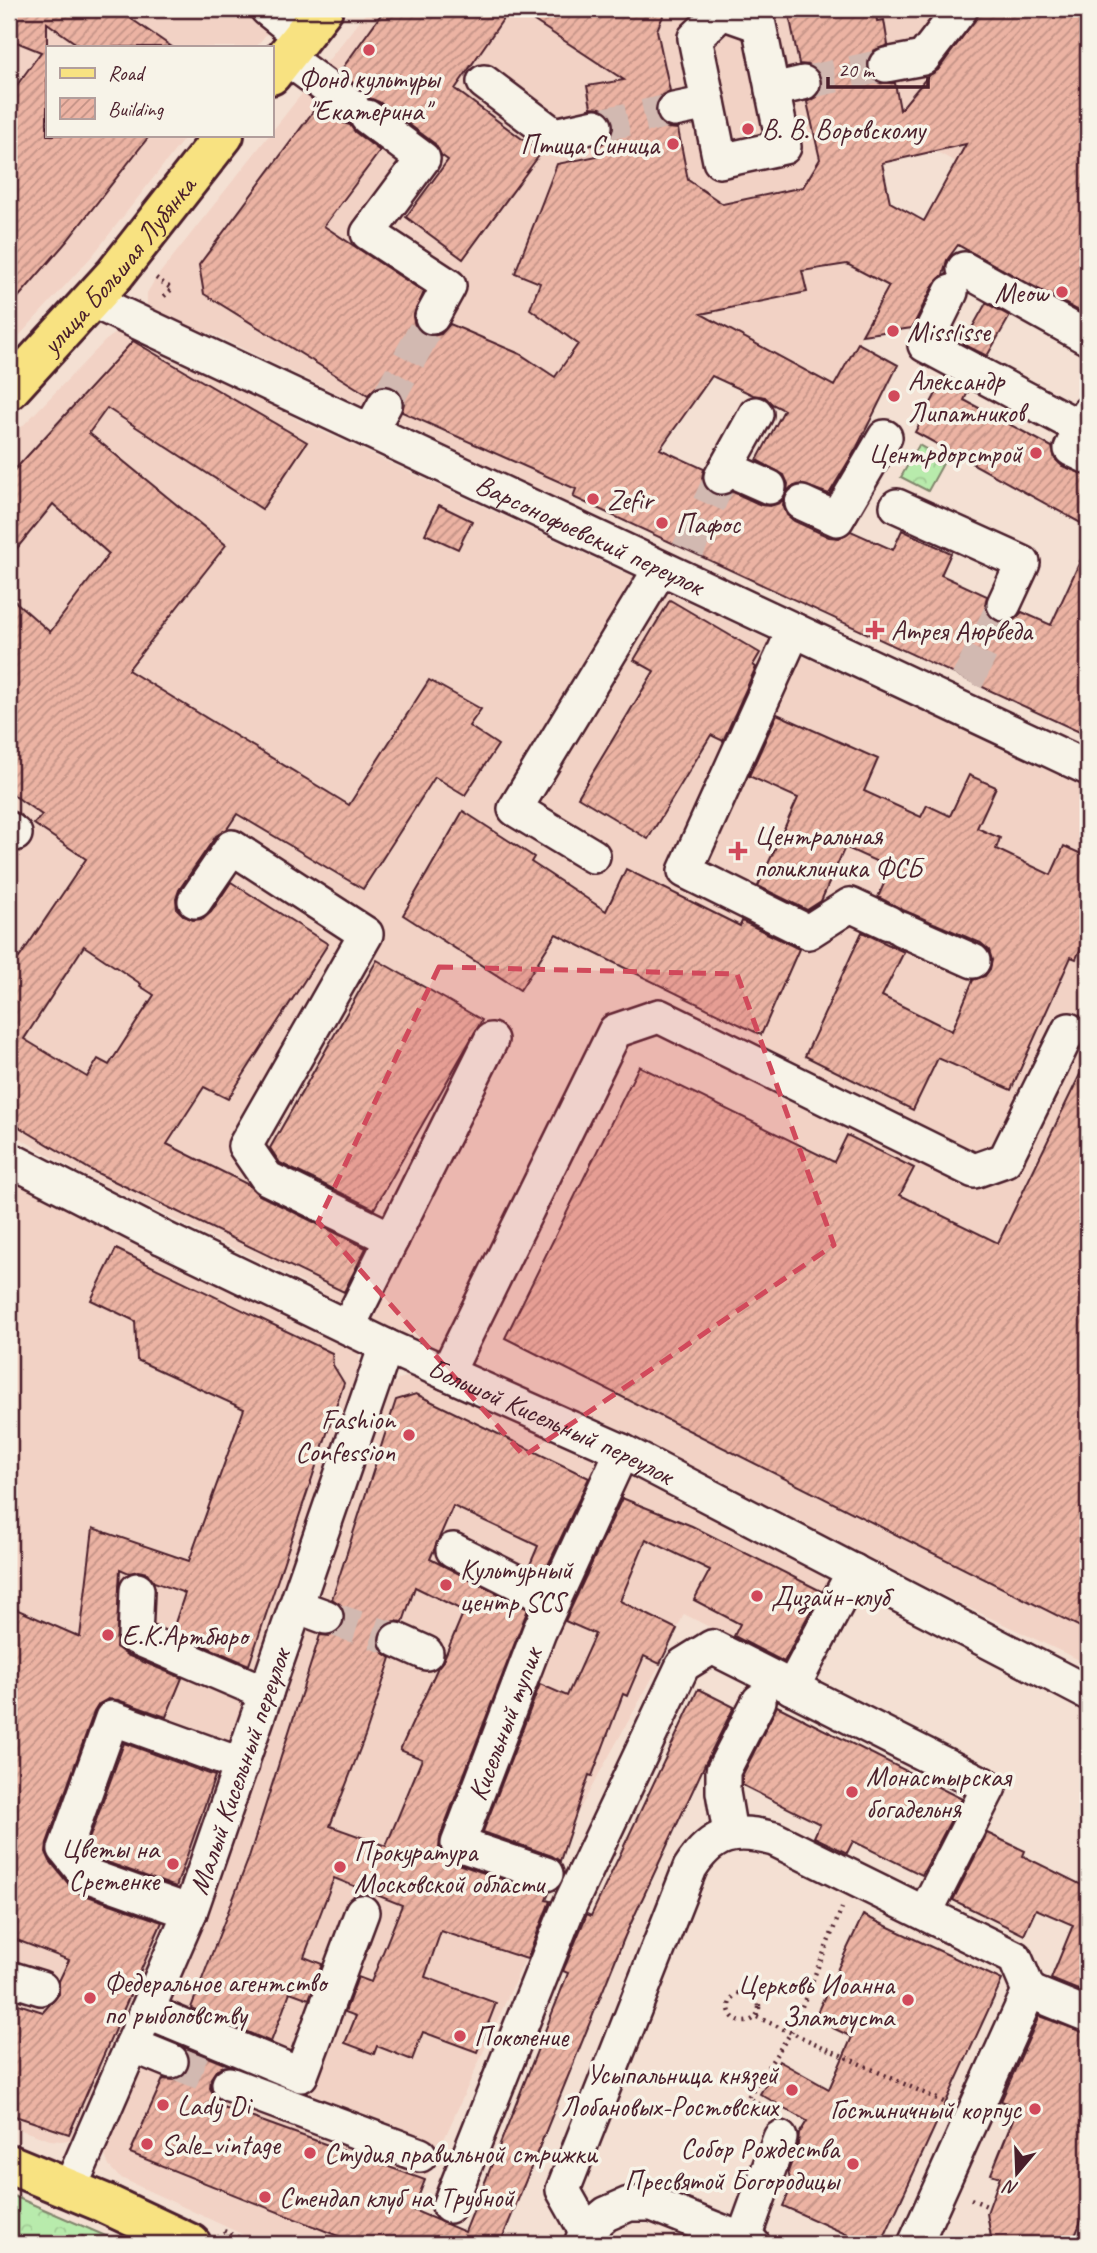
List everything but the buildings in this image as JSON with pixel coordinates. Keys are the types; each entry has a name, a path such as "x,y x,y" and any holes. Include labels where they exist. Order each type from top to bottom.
{"main road":[{"name":"улица Большая Лубянка","path":"9,390 116,274 224,136"},
{"path":"9,2164 69,2188 191,2244"}],"street":[{"path":"267,9 295,44 359,112 423,159 368,233 449,286 432,317"},
{"path":"886,65 923,58 961,9"},
{"path":"722,10 759,25 788,86 784,147 720,161 695,38 722,10"},
{"path":"484,82 554,135 595,126"},
{"path":"674,110 708,103"},
{"path":"1086,433 925,345 957,281 1088,338"},
{"name":"Варсонофьевский переулок","path":"91,300 377,418 675,564 794,630 961,693 1088,768"},
{"path":"756,414 724,473 769,488"},
{"path":"802,503 837,519 885,437"},
{"path":"897,506 1023,563 1004,604"},
{"path":"593,856 515,809 675,564"},
{"path":"794,630 685,871 808,932 850,905 973,961"},
{"path":"195,901 232,847 366,934 245,1146 267,1178 392,1239"},
{"path":"447,1373 615,1031 659,1016 974,1171 1005,1160 1069,1030"},
{"path":"348,1327 491,1040"},
{"name":"Большой Кисельный переулок","path":"9,1158 163,1238 386,1346 622,1451 1088,1693"},
{"name":"Малый Кисельный переулок","path":"69,2188 190,1912 266,1693 311,1611 386,1346"},
{"name":"Кисельный тупик","path":"546,1874 458,1844 553,1600 622,1451"},
{"path":"453,1550 553,1600"},
{"path":"792,1688 854,1571"},
{"path":"138,1590 135,1637 266,1693"},
{"path":"449,2206 566,1913 683,1665 712,1647 989,1787 925,1913"},
{"path":"730,1833 723,1792 723,1771 759,1701"},
{"path":"190,1912 86,1875 65,1849 112,1718 242,1765"},
{"path":"780,2138 748,2242 652,2204 629,2204 606,2214 584,2237 563,2190 690,1868 700,1852 730,1833 752,1832 774,1839 1015,1958 1029,1991 1088,2015"},
{"path":"147,2011 301,2075 362,1912"},
{"path":"9,1978 41,1988"},
{"path":"915,2244 1029,1991"},
{"path":"132,2045 171,2061"},
{"path":"229,2084 420,2155"}],"path":[{"path":"156,278 172,289"},
{"path":"780,2138 787,2122 748,2097 792,2031 854,1878"},
{"path":"737,1993 753,1995 760,2009 757,2017 743,2023 735,2020 728,2006 731,1998 737,1993"},
{"path":"757,2017 973,2116"}],"highlighted area":[{"path":"439,967 737,974 834,1245 524,1456 318,1222"}],"shaded area":[{"path":"9,9 286,9 257,46 46,46 46,136 186,136 93,255 9,347"},
{"path":"369,9 1038,9 956,162 935,151 882,164 890,202 924,221 834,387 700,313 590,459 569,504 210,333 193,337 153,315 147,304 147,293 156,278 268,136 273,136 273,130"},
{"path":"117,332 129,332 234,379 298,420 1088,789 1088,1664 946,1597 685,1465 328,1304 322,1292 85,1176 9,1132 9,440 105,341"},
{"path":"9,1175 355,1347 360,1364 181,1899 76,2136 61,2141 9,2126"},
{"path":"409,1376 422,1379 599,1461 601,1468 547,1635 624,1478 635,1477 830,1576 783,1665 684,1614 660,1664 573,1821 525,1959 397,2244 263,2244 119,2177 109,2166 104,2153 105,2144 206,1910 385,1396 399,1379"}],"green space":[{"path":"919,445 945,460 928,491 901,477"},
{"path":"9,2194 124,2244 9,2244"}],"tunnel":[{"path":"803,83 886,65"},
{"path":"595,126 674,110"},
{"path":"385,404 432,317"},
{"path":"688,550 721,477"},
{"path":"967,681 1004,604"},
{"path":"326,1617 397,1640"},
{"path":"171,2061 229,2084"}],"place":[{"name":"Фонд культуры \"Екатерина\"","path":"369,50"},
{"name":"В. В. Воровскому","path":"748,129"},
{"name":"Птица Синица","path":"673,144"},
{"name":"Meow","path":"1062,292"},
{"name":"Misslisse","path":"893,331"},
{"name":"Александр Липатников","path":"894,396"},
{"name":"Центрдорстрой","path":"1036,453"},
{"name":"Zefir","path":"593,499"},
{"name":"Пафос","path":"662,523"},
{"name":"Атрея Аюрведа","path":"875,630"},
{"name":"Центральная поликлиника ФСБ","path":"738,851"},
{"name":"Fashion Confession","path":"409,1435"},
{"name":"Культурный центр SCS","path":"446,1585"},
{"name":"Дизайн-клуб","path":"757,1596"},
{"name":"Е.К.Артбюро","path":"108,1635"},
{"name":"Монастырская богадельня","path":"852,1792"},
{"name":"Цветы на Сретенке","path":"173,1864"},
{"name":"Прокуратура Московской области","path":"340,1867"},
{"name":"Федеральное агентство по рыболовству","path":"90,1998"},
{"name":"Церковь Иоанна Златоуста","path":"908,2000"},
{"name":"Поколение","path":"460,2036"},
{"name":"Усыпальница князей Лобановых-Ростовских","path":"792,2090"},
{"name":"Lady Di","path":"163,2105"},
{"name":"Гостиничный корпус","path":"1035,2109"},
{"name":"Sale_vintage","path":"147,2144"},
{"name":"Студия правильной стрижки","path":"310,2153"},
{"name":"Собор Рождества Пресвятой Богородицы","path":"853,2164"},
{"name":"Стендап клуб на Трубной","path":"265,2197"}]}
